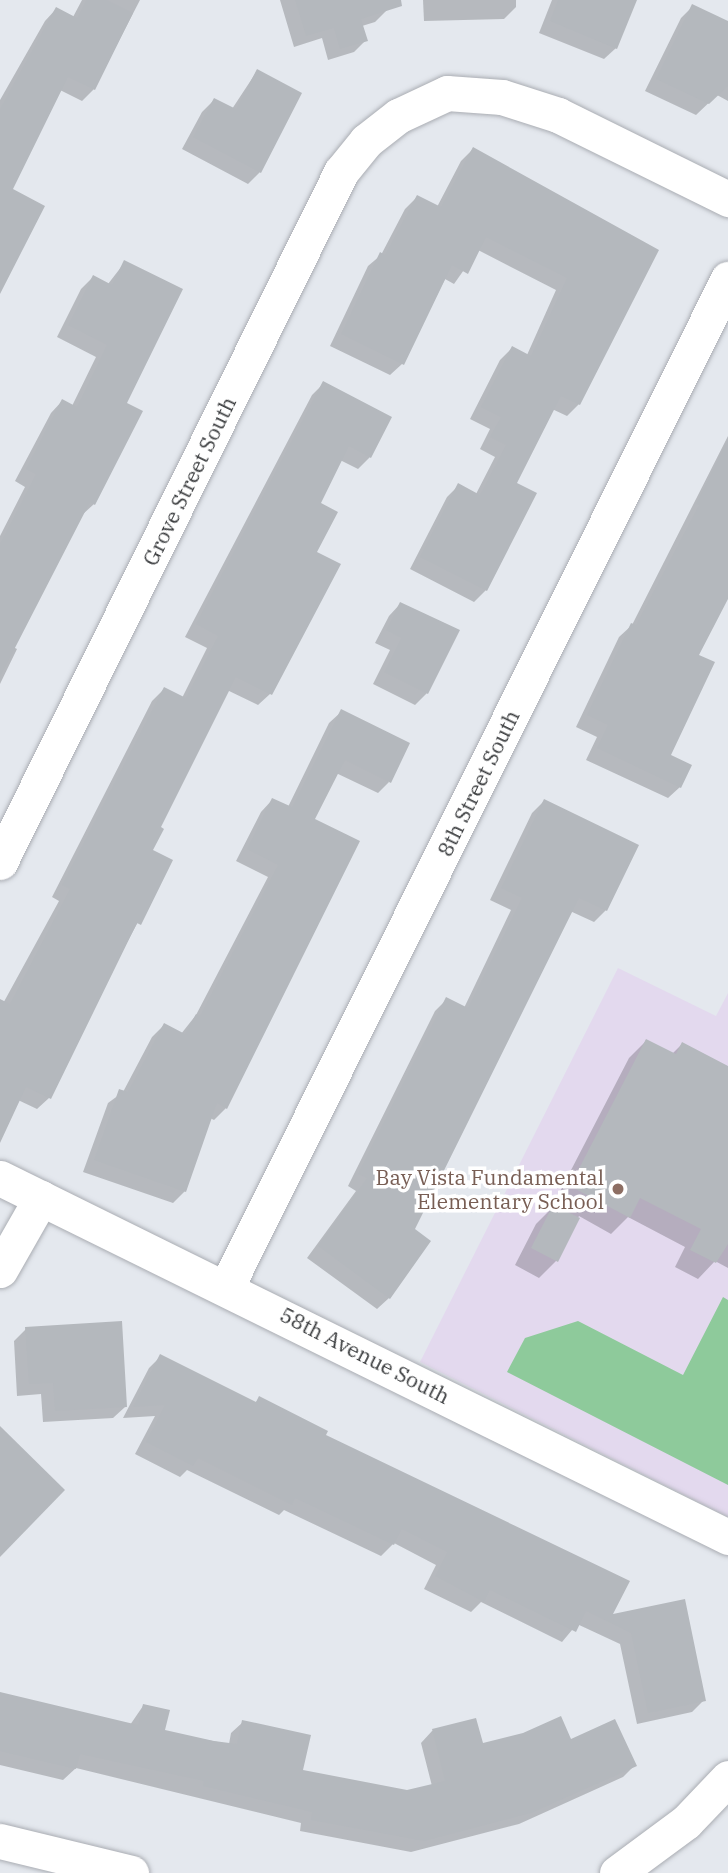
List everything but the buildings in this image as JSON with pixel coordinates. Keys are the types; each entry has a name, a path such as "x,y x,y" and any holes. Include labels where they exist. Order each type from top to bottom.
{"street":[{"name":"Grove Street South","path":"0,862 341,172 366,141 398,116 447,93 502,97 558,115 728,199"},
{"name":"8th Street South","path":"227,1286 728,279"},
{"name":"58th Avenue South","path":"0,1178 227,1286 728,1537"},
{"path":"0,1270 41,1198"},
{"path":"617,1873 686,1822 728,1778"},
{"path":"0,1841 131,1873"}],"shaded area":[{"name":"Bay Vista Fundamental Elementary School","path":"618,968 716,1016 728,993 728,1517 420,1362"}],"green space":[{"path":"723,1297 728,1300 728,1485 507,1372 525,1338 578,1321 683,1375"}],"place":[{"name":"Bay Vista Fundamental Elementary School","path":"618,1189"}]}
